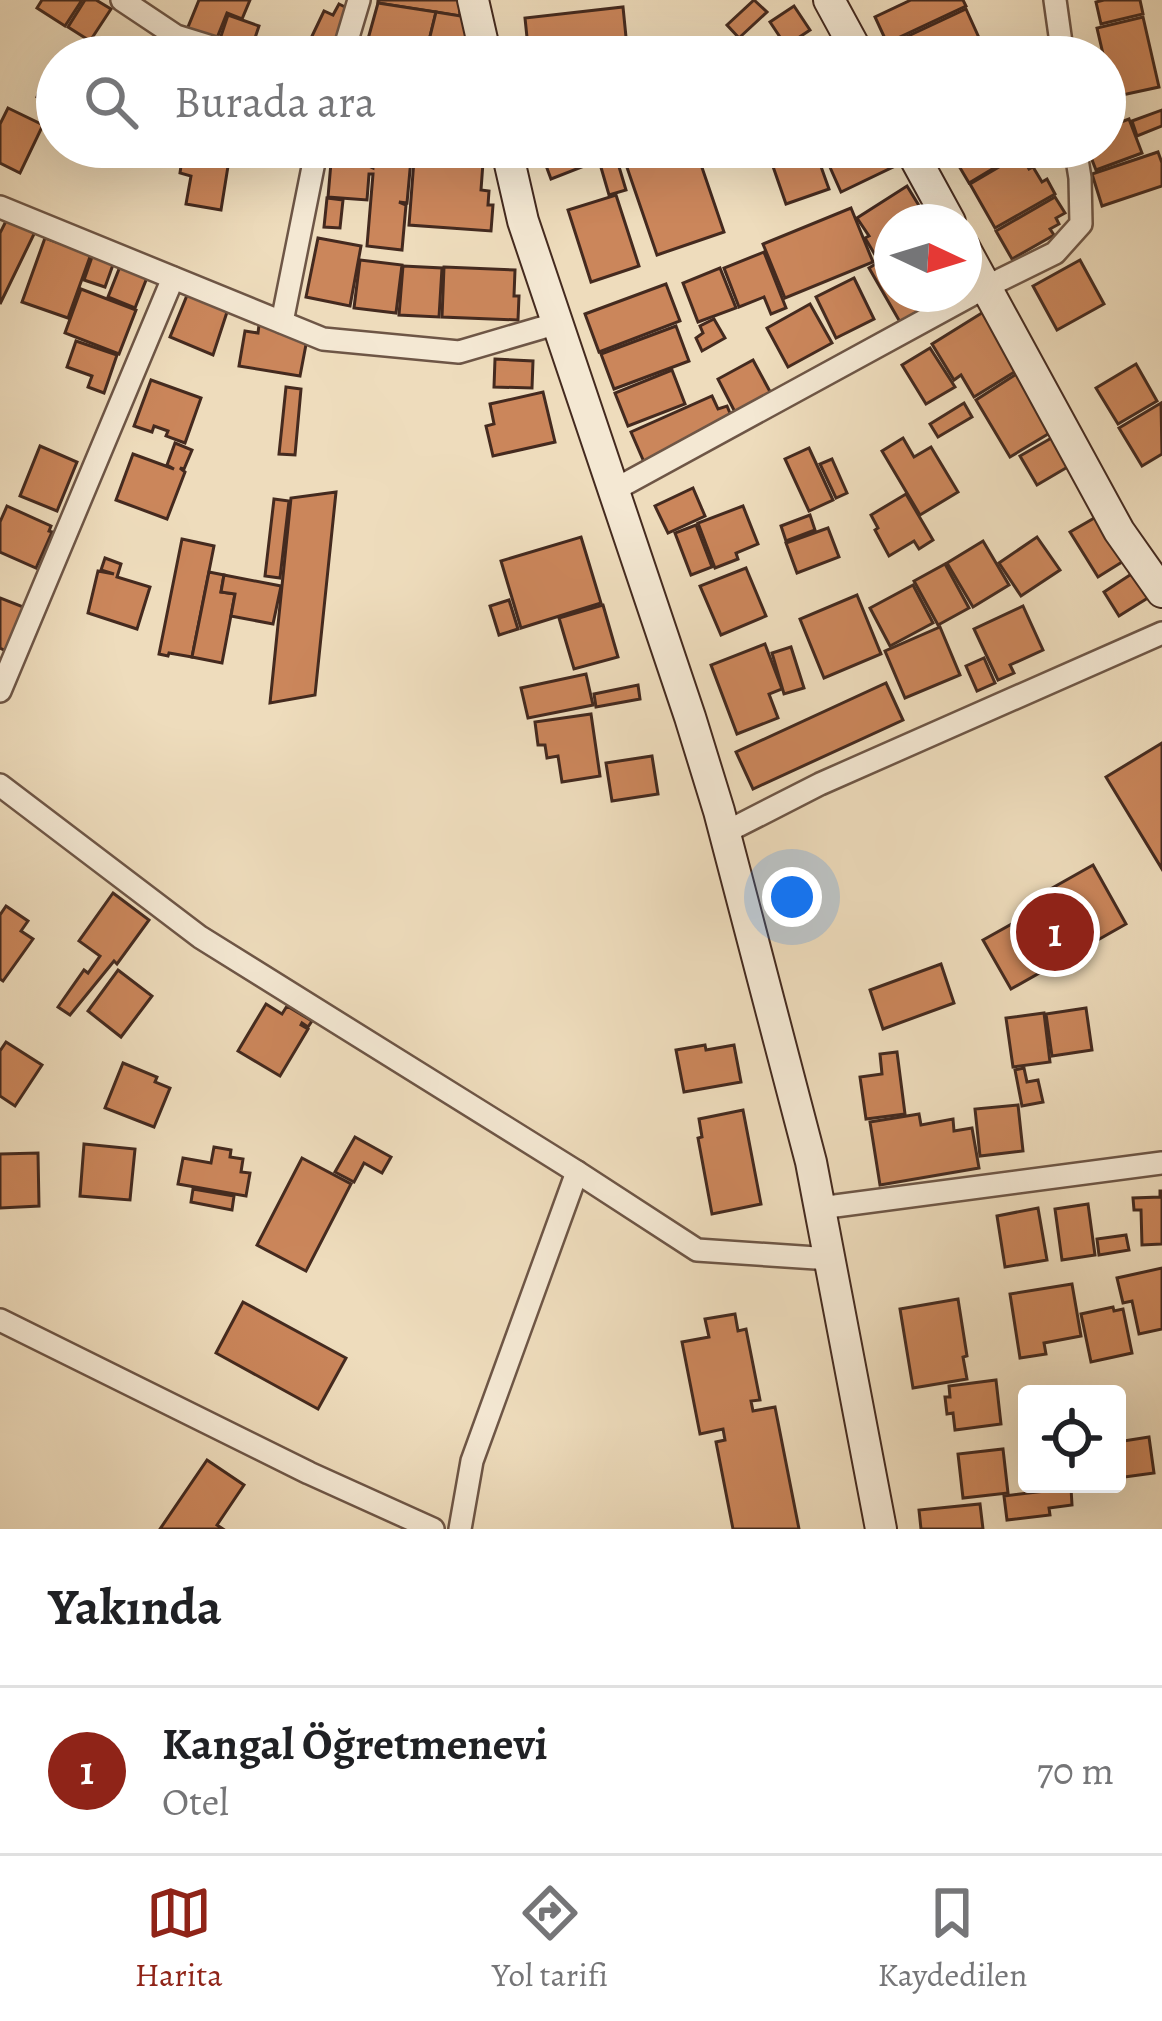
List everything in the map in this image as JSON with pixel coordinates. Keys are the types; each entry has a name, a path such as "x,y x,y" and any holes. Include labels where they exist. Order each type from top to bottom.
{"street":[{"path":"122,0 176,36"},
{"path":"348,36 359,0"},
{"path":"473,0 481,36"},
{"path":"829,0 849,36"},
{"path":"1054,0 1060,36"},
{"path":"282,322 313,168"},
{"path":"511,168 523,221 690,717 724,832 812,1162 881,1529"},
{"path":"920,168 940,204"},
{"path":"614,490 1055,253 1081,224 1079,168"},
{"path":"0,207 322,339 459,352 558,323"},
{"path":"0,691 173,278"},
{"path":"982,280 1119,531 1162,592"},
{"path":"724,832 820,784 1162,633"},
{"path":"0,785 200,937 698,1250 830,1259"},
{"path":"820,1208 1162,1162"},
{"path":"460,1529 472,1461 578,1172"},
{"path":"0,1320 433,1529"}],"building":[{"path":"42,0 82,0 65,26 37,8"},
{"path":"85,0 111,9 93,36 82,36 68,27"},
{"path":"199,0 250,0 242,19 227,13 218,36 186,32"},
{"path":"459,0 460,16 378,3"},
{"path":"754,0 767,12 741,36 727,25"},
{"path":"911,0 963,0 966,6 902,36 884,36 875,17"},
{"path":"1140,0 1143,14 1101,24 1096,2"},
{"path":"378,3 436,12 430,36 369,36"},
{"path":"339,4 351,10 338,36 312,36 324,11 333,15"},
{"path":"794,6 810,30 801,36 779,36 770,22"},
{"path":"623,7 626,36 527,36 525,18"},
{"path":"966,9 978,36 908,36"},
{"path":"436,12 467,17 467,36 430,36"},
{"path":"228,15 259,26 256,36 221,36"},
{"path":"1143,17 1159,87 1126,94 1126,36 1099,36 1097,28"},
{"path":"8,108 36,122 36,140 20,173 0,163 0,124"},
{"path":"1162,110 1162,126 1137,136 1132,121"},
{"path":"1126,120 1142,153 1126,159"},
{"path":"1158,152 1162,186 1102,206 1092,174 1126,168 1126,163"},
{"path":"181,168 228,168 221,210 186,204 191,176 180,173"},
{"path":"331,168 410,168 407,203 399,202 406,205 402,250 367,246 373,174 369,174 367,200 328,197"},
{"path":"413,168 483,168 481,190 489,191 488,205 493,205 491,231 409,225"},
{"path":"547,168 579,168 551,179"},
{"path":"601,168 619,168 626,190 609,195"},
{"path":"627,168 702,168 724,232 657,255"},
{"path":"774,168 822,168 829,189 786,204"},
{"path":"830,168 891,168 841,192"},
{"path":"960,168 994,168 969,183"},
{"path":"997,168 1034,168 1055,194 995,228 970,184"},
{"path":"907,186 918,204 879,204"},
{"path":"616,195 639,266 591,282 568,210"},
{"path":"1055,197 1065,213 1050,229 1054,235 1012,259 996,231"},
{"path":"327,198 343,200 340,228 324,227"},
{"path":"874,207 874,253 865,238 869,236 857,218"},
{"path":"851,208 873,262 785,298 763,244"},
{"path":"7,219 35,232 0,304 0,233"},
{"path":"45,238 91,254 68,318 22,302"},
{"path":"318,238 361,246 350,306 306,297"},
{"path":"764,252 786,308 771,314 764,297 739,307 724,268"},
{"path":"93,254 114,262 105,287 84,280"},
{"path":"360,260 402,265 396,313 354,308"},
{"path":"1080,260 1104,304 1057,330 1033,286"},
{"path":"121,264 148,275 135,308 108,297"},
{"path":"403,266 442,268 439,317 399,315"},
{"path":"444,267 515,270 518,320 442,317"},
{"path":"720,268 736,308 698,322 683,283"},
{"path":"854,278 874,319 836,338 816,297"},
{"path":"666,284 680,321 599,352 585,314"},
{"path":"81,289 136,310 119,354 65,333"},
{"path":"188,293 228,309 213,355 170,337"},
{"path":"810,304 832,343 788,367 767,328"},
{"path":"985,311 1021,368 974,397 961,375 954,380 932,344"},
{"path":"894,312 917,312 900,322"},
{"path":"714,319 725,338 702,351 696,338 703,333 700,326"},
{"path":"259,325 308,334 300,376 239,366 245,331 258,333"},
{"path":"676,326 689,361 614,389 601,354"},
{"path":"76,341 117,355 104,393 88,387 92,376 67,367"},
{"path":"930,348 955,387 926,404 902,365"},
{"path":"495,359 533,361 532,388 494,387"},
{"path":"753,360 774,399 738,418 718,379"},
{"path":"1136,364 1157,401 1118,424 1096,388"},
{"path":"672,370 685,404 628,426 615,393"},
{"path":"1018,373 1053,431 1010,457 976,400"},
{"path":"151,380 201,398 185,443 154,426 152,432 134,426"},
{"path":"286,387 301,389 295,455 279,454"},
{"path":"543,392 555,442 493,456 486,426 494,424 490,404"},
{"path":"712,396 718,409 727,406 732,418 644,462 631,432"},
{"path":"964,403 972,417 938,437 930,424"},
{"path":"1161,403 1162,454 1142,466 1119,428"},
{"path":"1055,436 1071,465 1037,485 1020,456"},
{"path":"903,438 914,457 931,447 958,492 920,515 882,451"},
{"path":"175,443 192,450 184,469 180,468 185,472 167,519 116,500 133,454 174,469 167,465"},
{"path":"40,446 77,462 57,511 20,496"},
{"path":"809,448 833,500 809,511 785,459"},
{"path":"832,459 847,493 836,498 820,464"},
{"path":"693,488 705,516 668,533 655,506"},
{"path":"336,492 315,695 270,703 291,498"},
{"path":"906,494 933,540 919,549 914,541 889,556 871,515"},
{"path":"274,499 289,501 280,578 265,576"},
{"path":"7,506 51,526 36,568 0,552 0,522"},
{"path":"743,506 758,544 715,568 698,523"},
{"path":"1103,513 1130,557 1098,577 1070,532"},
{"path":"810,515 815,530 786,541 781,526"},
{"path":"696,525 712,567 691,575 675,533"},
{"path":"828,528 839,557 797,573 786,543"},
{"path":"581,537 601,603 521,628 501,561"},
{"path":"1037,537 1060,570 1021,596 999,563"},
{"path":"182,539 214,546 192,657 159,654"},
{"path":"983,541 1009,585 973,607 947,563"},
{"path":"105,558 121,564 117,577 150,587 137,629 88,613 98,571 114,574 101,570"},
{"path":"945,564 969,608 938,625 914,581"},
{"path":"746,568 766,616 721,635 700,586"},
{"path":"1136,571 1151,596 1119,616 1104,592"},
{"path":"209,572 224,575 221,592 235,594 222,663 192,657"},
{"path":"224,575 281,586 273,624 231,616 235,594 221,592"},
{"path":"913,585 933,623 890,646 870,608"},
{"path":"857,595 881,654 824,678 800,619"},
{"path":"0,598 26,608 8,652 0,648"},
{"path":"509,600 518,629 499,635 490,606"},
{"path":"603,605 618,657 574,669 559,618"},
{"path":"1023,606 1043,650 1010,665 1014,673 998,680 974,629"},
{"path":"940,627 960,675 905,698 885,651"},
{"path":"765,644 782,689 769,694 778,718 737,734 711,665"},
{"path":"791,647 804,688 784,694 772,653"},
{"path":"984,658 995,683 977,691 966,666"},
{"path":"586,674 593,705 528,718 521,688"},
{"path":"886,683 903,720 753,789 736,752"},
{"path":"638,685 640,699 596,707 594,694"},
{"path":"591,714 600,776 562,782 558,756 547,758 545,745 538,745 535,722"},
{"path":"1162,743 1162,869 1106,777"},
{"path":"652,756 658,794 612,801 606,763"},
{"path":"1093,865 1126,924 1011,989 983,940 1028,915 1022,905"},
{"path":"113,893 149,920 70,1015 58,1007 100,956 79,941"},
{"path":"6,906 28,921 21,931 33,939 3,981 0,915"},
{"path":"941,964 954,1003 883,1029 870,990"},
{"path":"118,970 152,996 121,1037 88,1011"},
{"path":"266,1004 282,1014 287,1006 312,1021 308,1027 302,1023 308,1029 280,1076 238,1051"},
{"path":"1086,1008 1092,1050 1052,1056 1046,1014"},
{"path":"1044,1013 1050,1062 1013,1067 1006,1018"},
{"path":"6,1042 42,1065 15,1106 0,1096 0,1051"},
{"path":"705,1045 706,1050 734,1045 741,1082 684,1092 676,1050"},
{"path":"897,1052 905,1114 866,1119 860,1077 882,1074 880,1054"},
{"path":"123,1063 157,1077 155,1082 170,1088 154,1127 105,1108"},
{"path":"1024,1068 1027,1082 1038,1080 1043,1102 1022,1106 1015,1070"},
{"path":"1018,1105 1023,1151 980,1156 975,1109"},
{"path":"743,1110 761,1204 712,1214 699,1119"},
{"path":"919,1114 921,1125 953,1119 954,1131 972,1128 979,1168 880,1185 870,1122"},
{"path":"355,1137 391,1157 382,1173 364,1163 354,1182 335,1172"},
{"path":"84,1144 135,1149 130,1200 80,1196"},
{"path":"214,1147 231,1150 230,1157 243,1159 241,1172 250,1173 246,1196 178,1184 183,1158 211,1163"},
{"path":"38,1153 39,1206 0,1208 0,1154"},
{"path":"302,1158 351,1184 306,1271 257,1245"},
{"path":"193,1189 234,1196 232,1210 191,1202"},
{"path":"1160,1191 1162,1244 1142,1245 1141,1210 1134,1210 1133,1198 1160,1197"},
{"path":"1088,1204 1095,1255 1062,1260 1055,1209"},
{"path":"1038,1208 1047,1260 1005,1267 997,1216"},
{"path":"1126,1235 1129,1250 1099,1255 1097,1239"},
{"path":"1162,1268 1162,1329 1139,1334 1132,1301 1123,1303 1117,1278"},
{"path":"1072,1284 1081,1336 1044,1343 1046,1354 1020,1358 1010,1294"},
{"path":"958,1299 967,1379 913,1388 900,1309"},
{"path":"243,1302 346,1358 318,1409 216,1353"},
{"path":"1113,1307 1114,1311 1123,1309 1132,1353 1091,1362 1081,1314"},
{"path":"735,1314 738,1331 746,1329 760,1400 751,1401 753,1411 775,1407 799,1529 733,1529 716,1442 725,1440 723,1429 700,1434 682,1342 709,1337 705,1319"},
{"path":"996,1380 1001,1424 955,1430 953,1413 947,1414 949,1386"},
{"path":"1149,1437 1154,1473 1126,1477 1126,1441"},
{"path":"1003,1449 1008,1493 963,1498 958,1454"},
{"path":"207,1460 244,1485 217,1525 223,1529 160,1529"},
{"path":"1071,1493 1072,1505 1049,1508 1050,1515 1007,1520 1004,1496"},
{"path":"980,1504 983,1529 921,1529 919,1510"}],"place":[{"name":"Kangal Öğretmenevi","path":"1055,932"}]}
